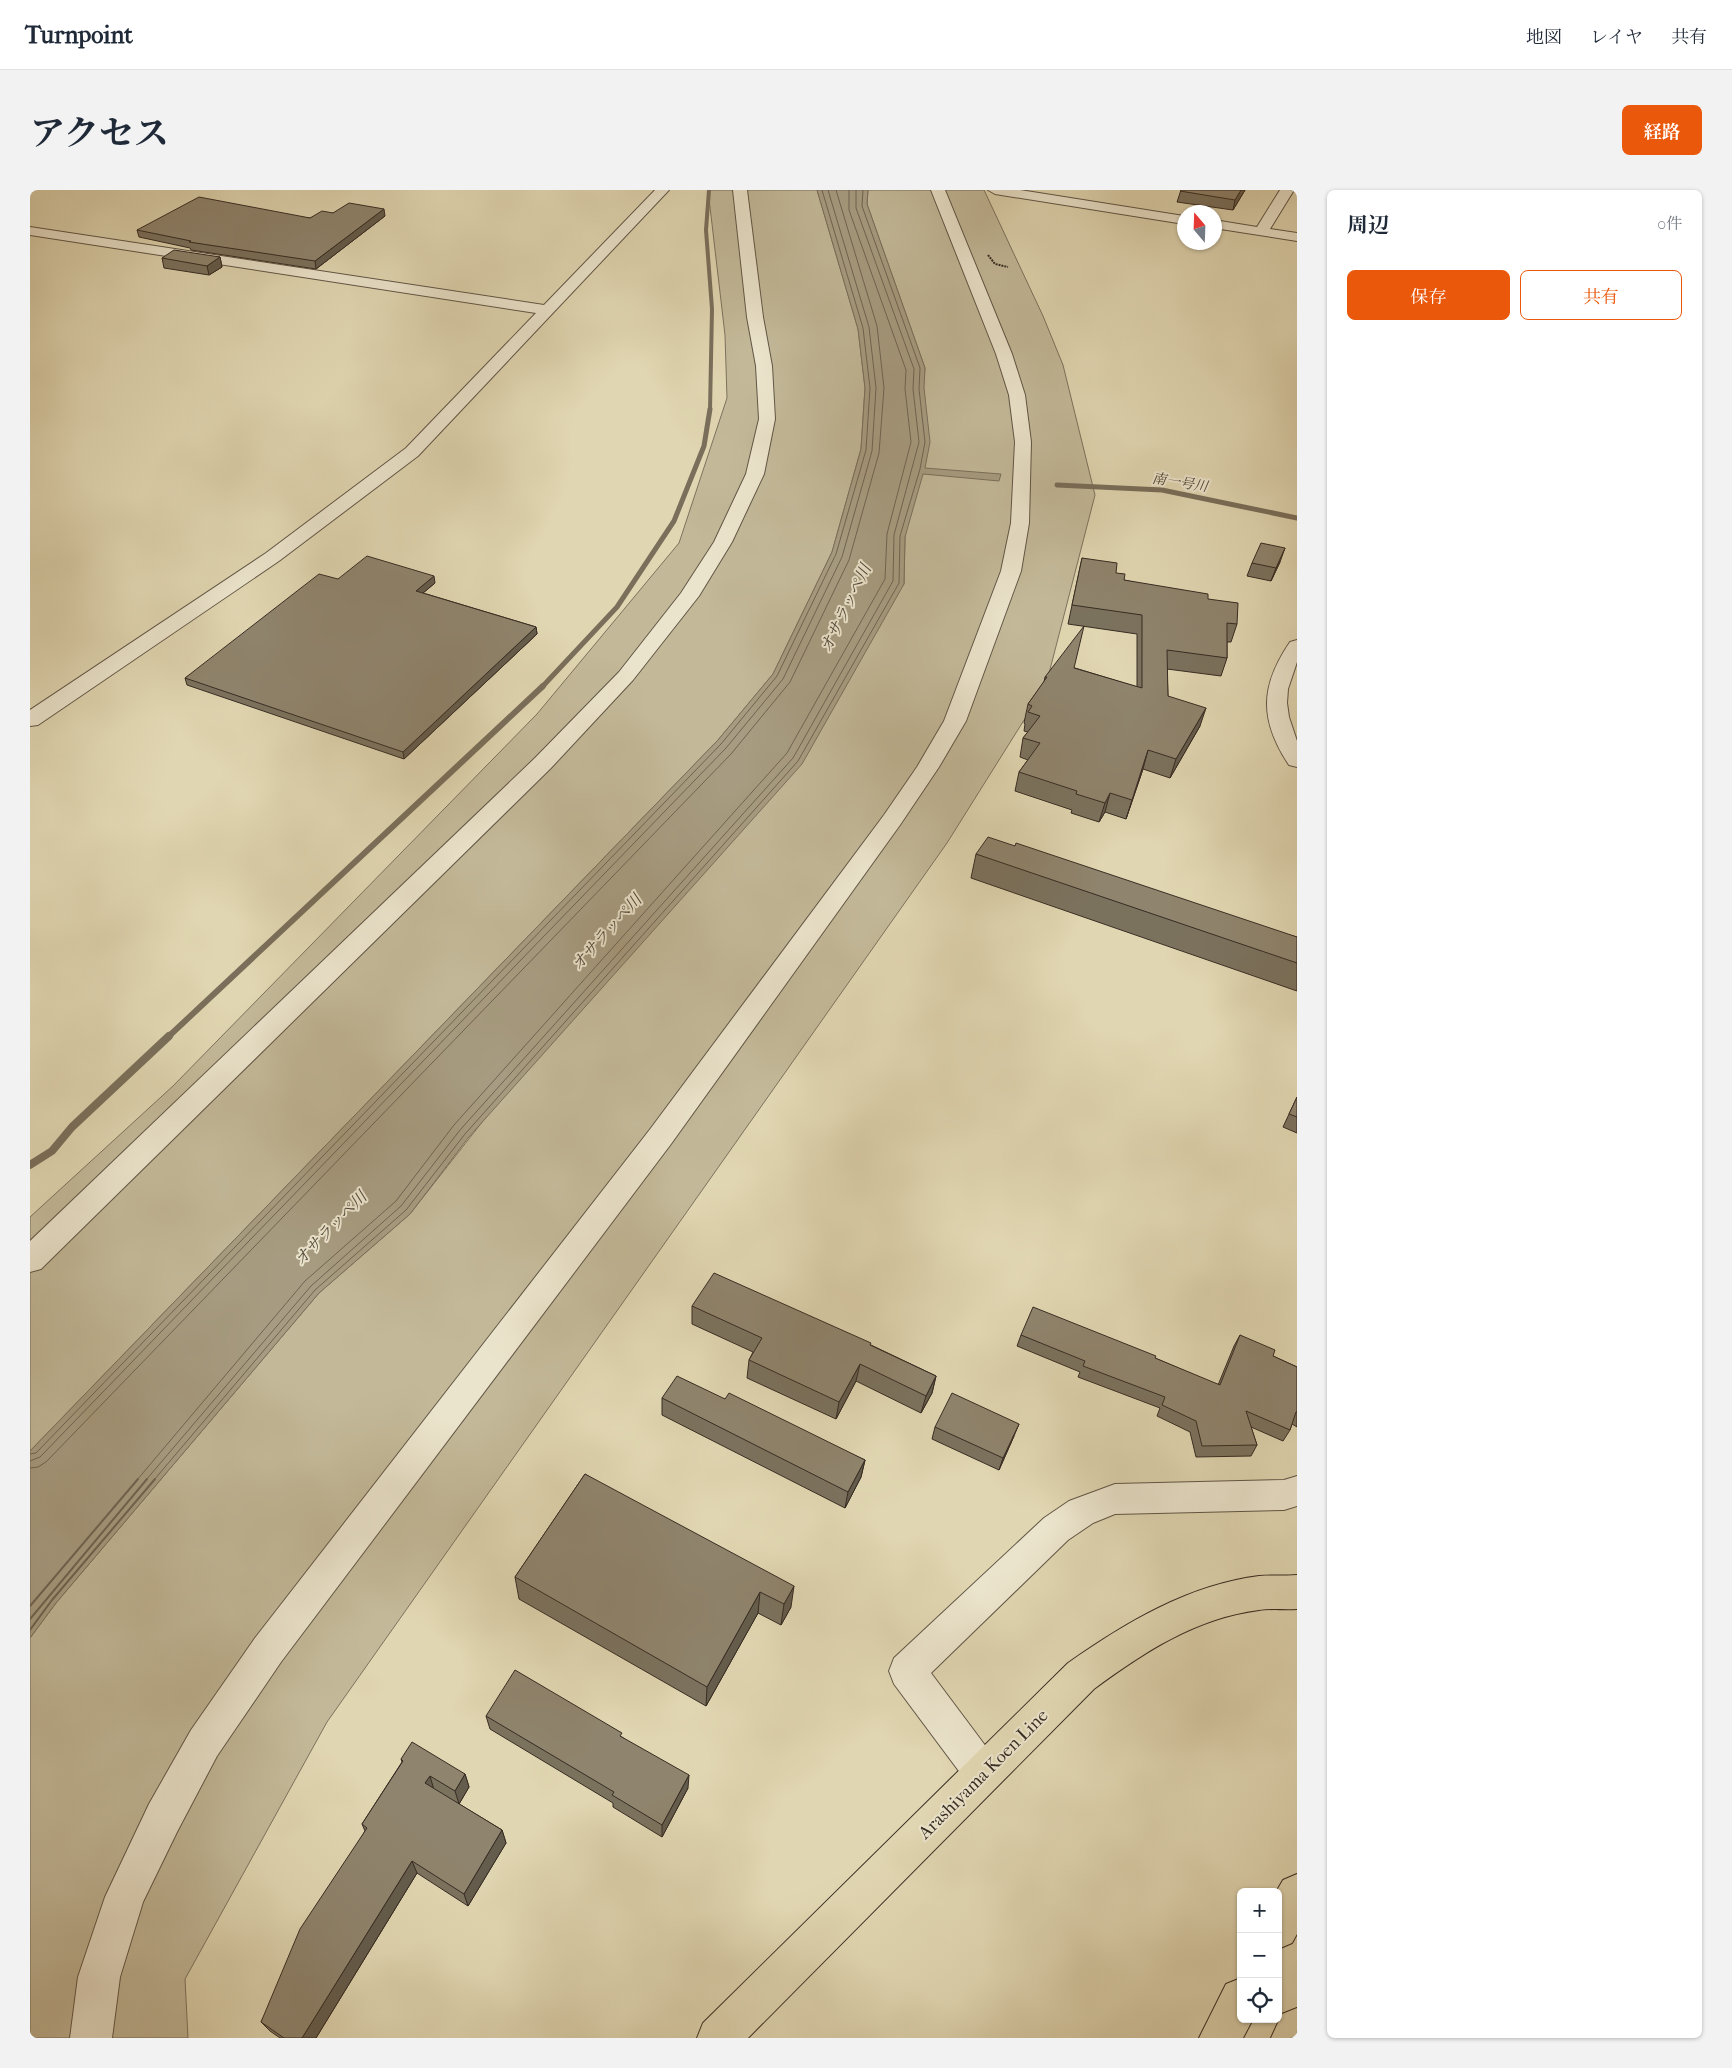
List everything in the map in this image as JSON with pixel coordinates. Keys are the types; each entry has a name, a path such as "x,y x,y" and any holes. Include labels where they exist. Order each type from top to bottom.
{"main road":[{"name":"Arashiyama Koen Line","path":"718,2038 1081,1676 1141,1634 1178,1616 1216,1603 1258,1593 1297,1592"},
{"path":"1282,1922 1297,1894"},
{"path":"1220,2038 1237,2006"},
{"path":"1292,2038 1297,2029"}],"street":[{"path":"30,720 262,563 379,479 412,452 662,190"},
{"path":"30,1260 543,763 626,676 698,583 723,542 742,503 754,474 767,419 764,366 755,316 740,190"},
{"path":"91,2038 99,1977 125,1897 163,1818 204,1743 268,1650 661,1136 892,820 928,767 955,721 1011,571 1020,523 1023,442 1017,395 1004,354 938,190"},
{"path":"996,190 1177,219"},
{"path":"1261,232 1287,190"},
{"path":"1222,225 1297,238"},
{"path":"30,231 546,310"},
{"path":"1297,646 1283,667 1276,693 1280,727 1297,760"},
{"path":"983,1773 907,1671 1056,1529 1081,1512 1115,1499 1284,1495 1297,1491"}],"shaded area":[{"path":"708,190 817,190 858,329 865,388 861,449 832,552 773,674 718,740 30,1451 30,1217 173,1086 537,714 679,543 727,398 725,335"},
{"path":"868,190 984,190 1043,316 1063,365 1095,495 1046,685 947,843 327,1722 185,1979 188,2038 30,2038 30,1638 56,1603 319,1293 410,1214 904,584 905,537 925,368 867,204"}],"water":[{"name":"オサラッペ川","path":"817,190 868,190 867,204 925,368 924,388 930,442 925,468 1001,474 999,481 923,474 905,537 904,584 802,764 468,1138 410,1214 319,1293 56,1603 30,1638 30,1451 718,740 773,674 832,552 861,449 865,388 858,329"}],"building":[{"path":"1181,190 1241,190 1235,200"},
{"path":"199,197 310,218 322,211 333,213 349,203 384,209 315,261 189,242 191,241 137,230"},
{"path":"174,250 220,257 207,266 162,258"},
{"path":"1261,543 1285,548 1276,568 1252,563"},
{"path":"367,556 434,576 416,591 536,627 403,752 185,678 319,574 338,579"},
{"path":"1082,558 1117,563 1116,573 1125,574 1124,580 1208,594 1208,599 1238,603 1237,624 1227,623 1227,658 1167,650 1168,696 1206,708 1176,759 1148,750 1132,800 1110,793 1105,803 1076,794 1077,791 1019,772 1040,743 1023,738 1040,716 1028,712 1032,706 1028,704 1047,677 1045,677 1084,626 1074,668 1142,688 1142,615 1072,605"},
{"path":"988,837 1015,846 1016,843 1297,937 1297,963 976,854"},
{"path":"1297,1097 1297,1117 1289,1114"},
{"path":"714,1273 871,1343 870,1345 936,1376 926,1396 860,1364 839,1402 749,1360 762,1338 692,1306"},
{"path":"1033,1307 1156,1356 1155,1358 1220,1385 1240,1335 1275,1350 1273,1356 1297,1367 1297,1412 1290,1430 1246,1411 1257,1445 1202,1446 1196,1421 1162,1405 1165,1397 1083,1366 1085,1361 1021,1335"},
{"path":"677,1376 725,1399 729,1393 865,1460 848,1492 662,1398"},
{"path":"952,1393 1019,1424 1003,1458 935,1427"},
{"path":"585,1474 794,1586 784,1604 760,1592 707,1687 515,1577"},
{"path":"515,1670 622,1733 620,1736 689,1775 662,1825 612,1795 614,1792 486,1716"},
{"path":"412,1742 465,1774 455,1791 430,1776 425,1783 502,1830 464,1894 412,1861 302,2038 284,2038 261,2022 300,1929 367,1828 362,1824 403,1761 401,1759"}],"waterway":[{"path":"709,190 706,230 712,309 710,410"},
{"path":"542,686 617,607 674,521 704,446 710,409"},
{"name":"南一号川","path":"1057,485 1162,490 1297,518"},
{"path":"168,1037 542,686"},
{"path":"30,1165 52,1151 72,1127 169,1036"}]}
